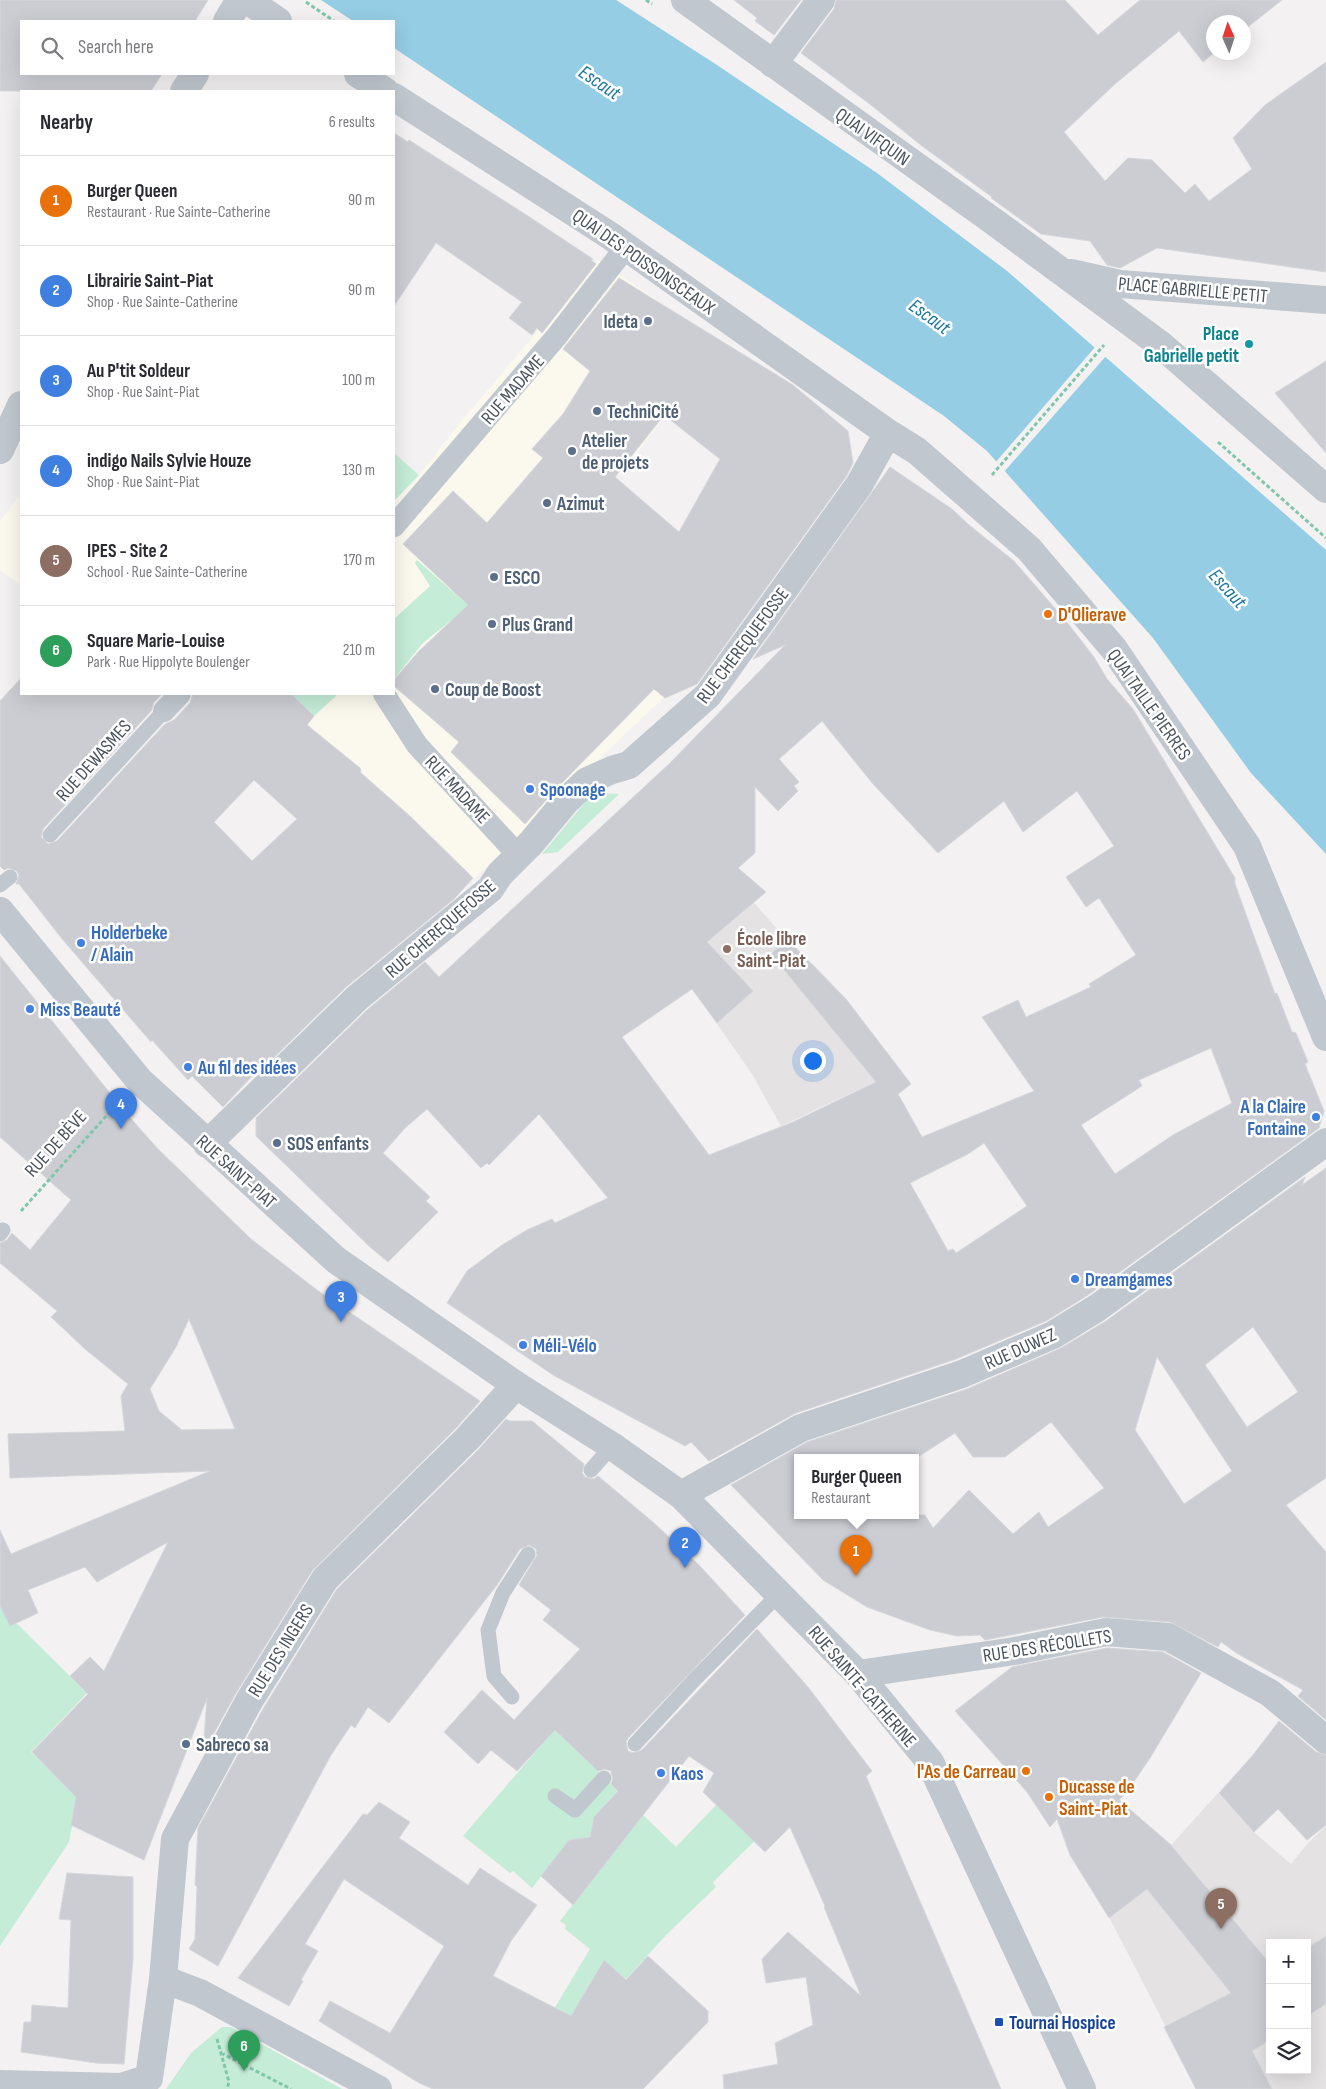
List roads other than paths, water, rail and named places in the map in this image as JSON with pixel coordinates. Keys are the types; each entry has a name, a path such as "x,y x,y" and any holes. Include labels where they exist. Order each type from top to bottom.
{"street":[{"path":"228,20 240,0"},
{"path":"247,0 277,20"},
{"name":"QUAI VIFQUIN","path":"685,0 1062,271 1161,345 1326,489"},
{"path":"773,64 821,0"},
{"path":"185,90 194,75"},
{"path":"360,75 383,90"},
{"name":"QUAI DES POISSONSCEAUX","path":"395,98 626,247 888,433"},
{"name":"RUE MADAME","path":"395,525 558,336 626,247"},
{"name":"PLACE GABRIELLE PETIT","path":"1062,271 1120,284 1326,300"},
{"path":"9,442 20,408"},
{"name":"RUE CHEREQUEFOSSE","path":"207,1144 357,998 490,889 500,874 519,856 566,801 588,781 612,770 629,765 708,695 860,485 888,433"},
{"name":"QUAI TAILLE PIERRES","path":"888,433 917,450 1028,549 1114,649 1247,846 1326,1037"},
{"path":"164,711 179,695"},
{"name":"RUE MADAME","path":"385,695 417,745 519,856"},
{"name":"RUE SAINT-PIAT","path":"0,911 139,1080 207,1144 336,1260 516,1385"},
{"name":"RUE DUWEZ","path":"681,1495 801,1428 962,1374 1053,1335 1096,1308 1326,1142"},
{"name":"RUE SAINTE-CATHERINE","path":"516,1385 612,1446 681,1495 858,1674 930,1762 1082,2089"},
{"name":"RUE DES INGERS","path":"0,2084 121,2087 149,2078 163,1978 175,1839 249,1701 325,1578 467,1439 516,1385"},
{"name":"RUE DES RÉCOLLETS","path":"858,1674 1015,1651 1106,1632 1168,1637 1270,1693 1326,1740"},
{"path":"163,1978 200,1993 378,2089"}],"lane":[{"name":"RUE DEWASMES","path":"50,835 164,711"},
{"path":"592,1470 612,1446"},
{"path":"512,1697 494,1676 488,1630 503,1593 528,1554"},
{"path":"635,1744 696,1678 779,1594"},
{"path":"555,1796 575,1810 604,1778"}],"water":[{"name":"Escaut","path":"321,0 616,0 717,65 877,173 1007,271 1326,550 1326,854 1251,773 1153,638 987,451 944,416 395,49 395,20 351,20"}],"place":[{"name":"Ideta","path":"648,321"},
{"name":"Place Gabrielle petit","path":"1249,344"},
{"name":"TechniCité","path":"597,411"},
{"name":"Atelier de projets","path":"572,451"},
{"name":"Azimut","path":"547,503"},
{"name":"ESCO","path":"494,577"},
{"name":"D'Olierave","path":"1048,614"},
{"name":"Plus Grand","path":"492,624"},
{"name":"Coup de Boost","path":"435,689"},
{"name":"Spoonage","path":"530,789"},
{"name":"Holderbeke / Alain","path":"81,943"},
{"name":"École libre Saint-Piat","path":"727,949"},
{"name":"Miss Beauté","path":"30,1009"},
{"name":"Au fil des idées","path":"188,1067"},
{"name":"A la Claire Fontaine","path":"1316,1117"},
{"name":"indigo Nails Sylvie Houze","path":"121,1129"},
{"name":"SOS enfants","path":"277,1143"},
{"name":"Dreamgames","path":"1075,1279"},
{"name":"Au P'tit Soldeur","path":"341,1322"},
{"name":"Méli-Vélo","path":"523,1345"},
{"name":"Librairie Saint-Piat","path":"685,1568"},
{"name":"Burger Queen","path":"856,1576"},
{"name":"Sabreco sa","path":"186,1744"},
{"name":"l'As de Carreau","path":"1026,1771"},
{"name":"Kaos","path":"661,1773"},
{"name":"Ducasse de Saint-Piat","path":"1049,1797"},
{"name":"IPES - Site 2","path":"1221,1929"},
{"name":"Tournai Hospice","path":"999,2022"},
{"name":"Square Marie-Louise","path":"244,2071"}]}
